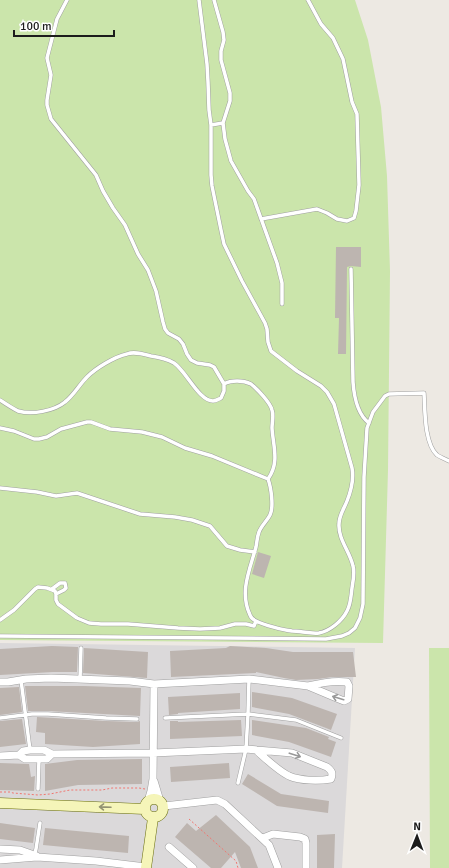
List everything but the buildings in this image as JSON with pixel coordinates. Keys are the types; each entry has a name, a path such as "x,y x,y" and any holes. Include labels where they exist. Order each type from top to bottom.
{"street":[{"path":"0,682 51,678 130,681 154,684 249,679 308,686 344,701 348,699 347,682 325,682 308,686"},
{"path":"153,779 163,811 161,815 153,818 146,813 146,805 153,779 154,684"},
{"path":"19,755 23,751 30,750 44,750 52,754 153,754 246,749 292,753 327,767 331,770 331,779 321,780 295,778 270,763 256,750"},
{"path":"0,756 19,755 25,759 47,759 52,754"},
{"path":"0,803 146,805 152,799 156,799 162,804 217,800 225,804 263,838 269,845 278,868"},
{"path":"2,860 35,856 96,861 146,868 153,818"},
{"path":"263,838 273,834 300,837 305,839 306,868"},
{"path":"170,847 193,868"},
{"path":"2,849 20,850 35,856"},
{"path":"2,849 6,855 2,860"}],"lane":[{"path":"0,400 14,409 33,413 56,408 65,403 87,377 95,370 106,363 126,354 132,353 145,354 174,363 196,389 208,400 212,401 221,398 224,391 224,384 214,367 191,360 183,344 165,329 156,290 148,270 138,254 125,225 103,192 96,175 51,119 47,105 51,75 47,58 57,19 67,0"},
{"path":"199,0 207,64 211,125 211,175 224,244 265,323 271,351 297,371 321,386 327,392 334,404 352,468 353,476 348,500 340,516 339,523 339,531 354,571 350,603 347,611 330,629 319,633 285,630 256,621 251,617 248,609 245,588 257,537 272,510 271,491 268,479 272,471 275,458 272,430 272,409 265,398 251,384 236,381 224,384"},
{"path":"214,0 223,32 224,40 221,60 230,93 230,101 223,123 225,139 231,161 254,199 262,219 282,283 282,304"},
{"path":"262,219 317,209 327,213 337,220 347,221 354,218 356,211 359,185 357,114 352,102 343,59 333,38 321,24 308,0"},
{"path":"211,125 223,123"},
{"path":"351,270 353,388 362,416 369,423"},
{"path":"0,636 326,639 342,636 355,628 358,623 363,604 364,477 367,428 373,412 385,396 389,394 424,393 426,430 431,446 437,455 449,460"},
{"path":"0,428 14,431 34,439 39,439 61,430 91,422 110,429 142,432 162,437 185,448 212,456 268,479"},
{"path":"0,488 37,492 56,496 77,493 140,514 192,520 210,526 227,546 254,552"},
{"path":"52,590 60,583 65,583 66,588 56,594"},
{"path":"0,620 14,610 38,587 55,591 58,604 77,618 89,623 200,629 220,628 235,624 254,626 256,621"},
{"path":"80,679 81,648"},
{"path":"238,783 246,749 249,679"},
{"path":"21,680 30,750"},
{"path":"0,718 48,714 137,719"},
{"path":"165,718 248,714 296,720 341,738"},
{"path":"38,789 39,759"},
{"path":"35,856 40,823"}],"path":[{"path":"0,792 38,795 70,790 102,790 112,788 139,788 151,791"},
{"path":"189,818 236,861 238,868"}],"shaded area":[{"path":"0,643 355,648 342,868 0,868"}],"green space":[{"path":"0,0 355,0 368,40 381,107 387,176 390,271 388,470 383,643 0,640"},
{"path":"429,648 449,648 449,868 430,868"}]}
